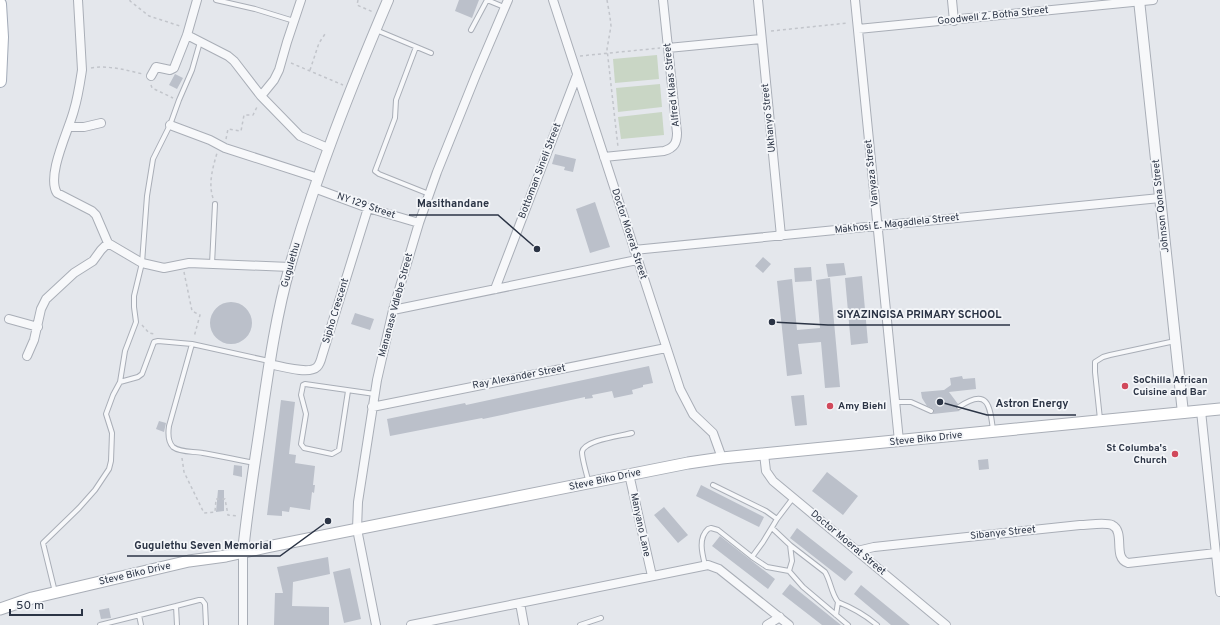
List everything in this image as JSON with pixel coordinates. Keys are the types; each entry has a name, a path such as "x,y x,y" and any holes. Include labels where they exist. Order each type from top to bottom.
{"main road":[{"path":"0,4 2,37 0,80"},
{"name":"Steve Biko Drive","path":"0,609 32,598 244,548 267,547 629,474 722,458 1183,413 1202,417 1220,409"}],"street":[{"path":"78,0 82,70 78,95 56,166 53,181 57,194 92,211 96,215 108,244 142,263 164,268 189,263 290,267"},
{"path":"151,76 156,67 170,70 174,68 197,0"},
{"path":"261,96 274,80 301,0"},
{"name":"Gugulethu","path":"244,548 270,362 278,317 290,267 328,148 388,0"},
{"name":"Doctor Moerat Street","path":"553,0 680,388 693,414 713,433 722,458"},
{"name":"Alfred Klaas Street","path":"604,157 664,151 670,149 677,141 663,0"},
{"name":"Ukhanyo Street","path":"758,0 781,236"},
{"name":"Vanyaza Street","path":"855,0 899,441"},
{"path":"952,0 954,20"},
{"name":"Goodwell Z. Botha Street","path":"857,26 954,20 1153,0"},
{"name":"Johnson Qona Street","path":"1139,1 1183,413"},
{"name":"Mananase Vdlebe Street","path":"376,625 357,529 358,502 372,407 393,310 418,223 506,3"},
{"path":"187,32 200,42 222,51 234,61 261,96 300,136 328,148"},
{"path":"668,48 761,35"},
{"name":"Bottoman Sineli Street","path":"495,289 577,75"},
{"path":"69,127 84,127 101,123"},
{"path":"170,125 222,146 318,178"},
{"name":"NY 129 Street","path":"314,188 368,208 418,223"},
{"name":"Makhosi E. Magadlela Street","path":"634,250 1160,198"},
{"name":"Sipho Crescent","path":"270,362 304,371 313,370 318,366 368,208"},
{"path":"27,356 38,327 41,309 46,299 74,273 93,261 101,250 108,244"},
{"path":"393,310 637,260"},
{"path":"9,319 38,327"},
{"name":"Ray Alexander Street","path":"372,407 666,348"},
{"path":"1202,417 1216,519 1216,554 1220,592"},
{"name":"Doctor Moerat Street","path":"764,454 766,471 773,481 946,625"},
{"name":"Manyano Lane","path":"629,474 652,576"},
{"name":"Sibanye Street","path":"857,550 1080,525 1105,524 1112,525 1117,531 1121,556 1126,562 1132,563 1216,554"},
{"path":"243,625 244,548"},
{"path":"411,625 652,576 705,566 713,566 719,569 789,625"},
{"path":"520,603 524,625"},
{"path":"767,625 780,617"}],"lane":[{"path":"216,0 255,8 294,21"},
{"path":"471,30 487,0 506,3"},
{"path":"375,30 431,53"},
{"path":"55,593 43,543 79,508 109,469 111,461 112,433 107,417 107,411 120,382 125,351 136,322 134,296 142,263 147,196 153,160 170,125 192,70 200,42"},
{"path":"416,47 396,100 395,118 376,171 379,174 429,194"},
{"path":"212,264 215,204"},
{"path":"120,382 140,377 153,343 158,341 192,344 270,362"},
{"path":"1100,422 1095,362 1110,355 1175,341"},
{"path":"192,344 169,426 168,433 170,442 174,447 180,450 203,453 255,464"},
{"path":"348,391 339,450 332,454 302,447 301,444 306,414 301,395 303,384 375,394"},
{"path":"959,407 973,400 982,399 988,405 993,432"},
{"path":"895,402 911,402 931,411"},
{"path":"589,483 582,453 584,448 593,442 632,433"},
{"path":"713,485 777,518"},
{"path":"752,557 777,518 793,497"},
{"path":"705,566 702,539 706,531 711,528 718,530 767,567 789,571 803,587 848,625"},
{"path":"772,528 790,545 825,572 833,594 838,602 849,606 877,625"},
{"path":"789,571 792,562 790,545"},
{"path":"100,625 202,600 205,604 206,625"},
{"path":"836,615 838,602"},
{"path":"176,606 177,625"},
{"path":"139,615 141,625"},
{"path":"580,625 601,618"}],"path":[{"path":"130,0 149,16 187,32"},
{"path":"358,0 358,5 381,16"},
{"path":"607,0 611,26 608,53 618,156"},
{"path":"761,35 857,26"},
{"path":"310,70 319,43 325,34"},
{"path":"571,57 668,48"},
{"path":"282,58 351,90"},
{"path":"82,70 101,67 113,68 151,76 152,88 162,94 179,100"},
{"path":"215,204 211,192 212,173 228,128 241,131 244,114 253,115 261,96"},
{"path":"183,264 192,311 200,315 192,344"},
{"path":"136,322 142,324 149,333 155,334 158,341"},
{"path":"180,450 184,472 204,513 215,512 216,499 225,499 228,515 248,516"}],"green space":[{"path":"657,55 659,79 615,83 613,59"},
{"path":"660,84 662,107 618,112 616,88"},
{"path":"662,112 664,135 621,139 618,117"}],"building":[{"path":"459,0 479,0 472,18 455,11"},
{"path":"175,74 183,78 177,89 169,85"},
{"path":"555,154 576,159 573,172 564,170 565,167 552,164"},
{"path":"595,202 610,247 590,253 576,209"},
{"path":"763,257 771,264 763,273 755,266"},
{"path":"844,263 846,275 828,277 826,264"},
{"path":"811,267 812,281 795,282 794,268"},
{"path":"862,276 868,343 851,345 845,278"},
{"path":"830,278 840,387 825,388 821,342 798,344 802,374 787,376 777,281 792,279 797,330 820,328 816,280"},
{"path":"231,302 246,308 252,323 246,338 231,344 216,338 210,323 216,308"},
{"path":"355,313 374,319 370,330 351,324"},
{"path":"649,366 653,383 643,385 643,387 632,390 633,394 614,398 612,391 592,395 593,398 585,399 585,397 483,419 390,436 387,419 465,403 466,405"},
{"path":"962,376 963,379 975,378 976,389 949,392 958,404 956,408 960,411 933,414 934,409 927,406 922,398 921,392 944,390 951,385 950,378"},
{"path":"804,395 807,425 795,426 791,396"},
{"path":"281,400 295,402 289,454 296,455 295,463 315,466 313,485 315,485 314,493 312,492 310,510 290,507 289,512 282,511 282,516 267,515"},
{"path":"159,421 166,423 164,432 156,429"},
{"path":"988,459 989,469 979,470 978,460"},
{"path":"234,465 242,466 242,477 233,475"},
{"path":"827,472 858,496 843,515 812,491"},
{"path":"701,485 764,517 759,527 696,496"},
{"path":"218,490 224,490 224,511 216,512"},
{"path":"664,507 688,535 678,543 654,515"},
{"path":"797,528 853,572 845,581 790,538"},
{"path":"720,536 775,579 768,589 712,546"},
{"path":"328,557 330,574 293,582 292,606 329,607 329,625 274,625 275,593 283,593 277,567"},
{"path":"350,568 361,619 344,623 333,572"},
{"path":"790,584 841,625 822,625 782,594"},
{"path":"861,585 910,625 891,625 854,594"},
{"path":"109,608 111,618 101,619 99,610"}],"place":[{"name":"Masithandane","path":"537,249"},
{"name":"SIYAZINGISA PRIMARY SCHOOL","path":"772,322"},
{"name":"SoChilla African Cuisine and Bar","path":"1125,386"},
{"name":"Astron Energy","path":"940,402"},
{"name":"Amy Biehl","path":"830,406"},
{"name":"St Columba's Church","path":"1175,454"},
{"name":"Gugulethu Seven Memorial","path":"328,521"}]}
